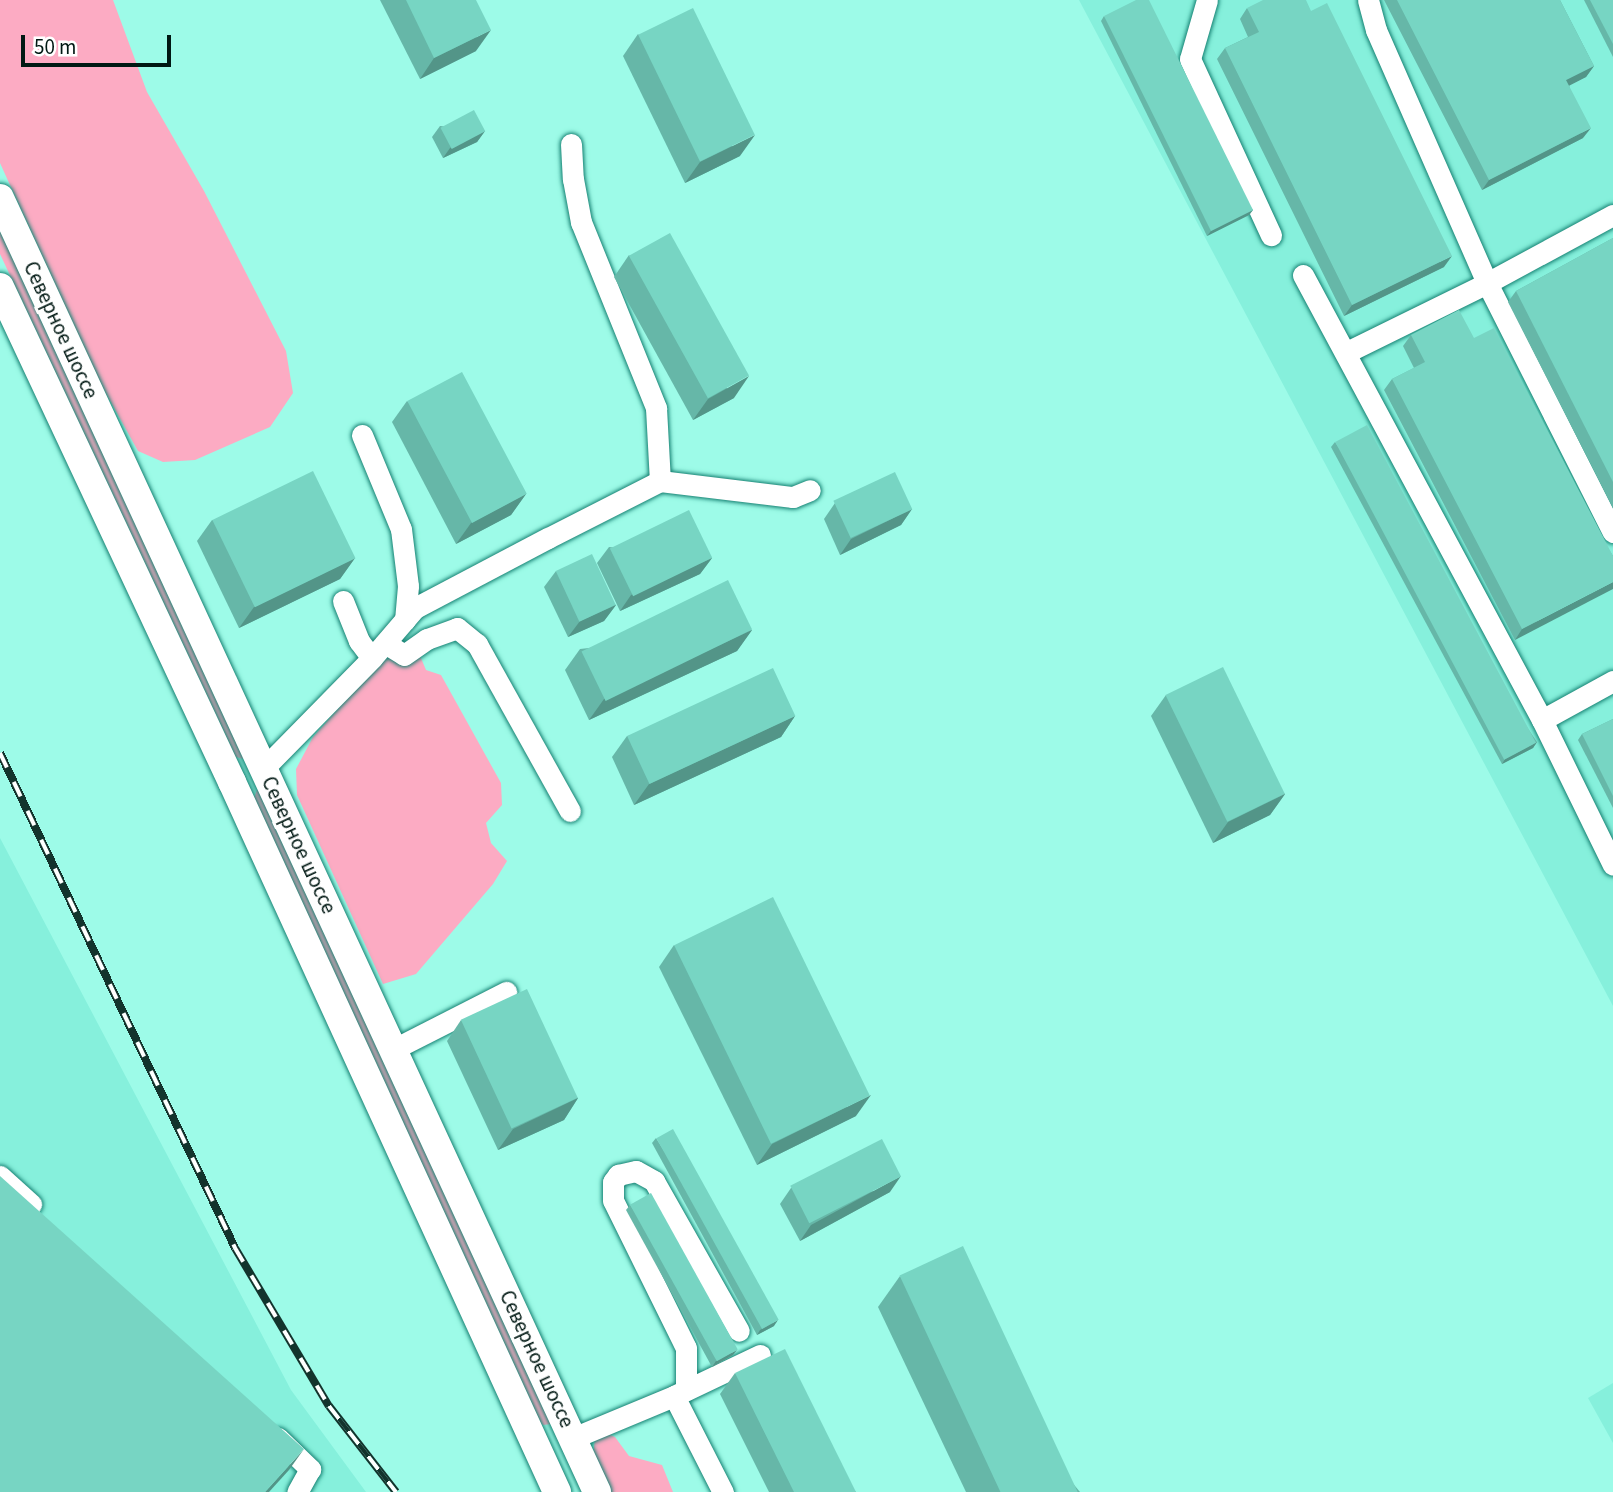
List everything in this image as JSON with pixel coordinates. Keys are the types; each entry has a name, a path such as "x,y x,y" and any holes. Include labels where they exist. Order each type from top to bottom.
{"main road":[{"name":"Северное шоссе","path":"0,198 597,1492"},
{"name":"Северное шоссе","path":"0,287 232,782 557,1492"},
{"path":"232,782 264,768"},
{"path":"540,1454 573,1438"}],"lane":[{"path":"1207,0 1190,59 1271,235"},
{"path":"1368,0 1376,30 1487,284 1613,532"},
{"path":"571,144 573,179 582,222 656,408 660,481"},
{"path":"1347,352 1487,284 1613,215"},
{"path":"1303,275 1347,352 1542,720 1613,865"},
{"path":"362,435 401,529 408,586 405,620"},
{"path":"264,768 415,608 660,481 793,497 810,490"},
{"path":"344,601 359,641 378,650 404,655 427,639 457,628 477,644 570,811"},
{"path":"1542,720 1613,681"},
{"path":"394,1049 506,992"},
{"path":"723,1492 680,1393 687,1348 612,1200 613,1182 618,1175 636,1171 654,1181 739,1331"},
{"path":"0,1176 41,1214"},
{"path":"573,1438 680,1393 760,1355"},
{"path":"260,1422 310,1469 297,1492"}],"shaded area":[{"path":"0,0 113,0 147,92 204,191 286,351 293,393 270,427 195,460 163,462 138,451 99,381 0,163"},
{"path":"1079,0 1613,0 1613,1006"},
{"path":"0,227 244,759 236,757 0,254"},
{"path":"413,639 426,670 441,675 501,783 502,805 486,823 491,843 507,861 493,884 416,974 383,984 297,795 296,769 313,737 373,669"},
{"path":"257,790 260,790 551,1424 543,1425 540,1421 254,798"},
{"path":"0,838 291,1390 366,1492 0,1492"},
{"path":"1613,1383 1613,1443 1588,1398"},
{"path":"604,1432 615,1437 629,1456 662,1465 673,1492 609,1492 593,1455 595,1438"}],"building":[{"path":"406,0 476,0 491,30 434,58"},
{"path":"1136,0 1149,0 1253,210 1211,231 1104,16"},
{"path":"1263,0 1306,0 1311,11 1327,3 1452,256 1352,305 1225,48 1259,32 1247,8"},
{"path":"1397,0 1560,0 1594,66 1566,80 1591,128 1489,180"},
{"path":"1590,0 1613,0 1613,44"},
{"path":"693,8 755,135 700,161 638,35"},
{"path":"474,110 485,131 452,149 440,128"},
{"path":"670,233 749,376 708,398 629,256"},
{"path":"1613,238 1613,482 1516,291"},
{"path":"1459,310 1474,338 1494,328 1613,556 1613,582 1522,629 1392,379 1425,362 1411,335"},
{"path":"462,372 527,494 472,523 407,401"},
{"path":"1367,425 1536,743 1504,760 1335,442"},
{"path":"313,471 356,558 255,607 212,520"},
{"path":"895,472 912,509 851,538 833,501"},
{"path":"689,510 712,558 633,596 610,549"},
{"path":"592,554 616,605 579,622 556,571"},
{"path":"728,580 752,629 606,701 581,651"},
{"path":"1223,667 1285,794 1227,822 1165,695"},
{"path":"773,668 795,716 649,784 627,736"},
{"path":"1613,719 1613,796 1582,734"},
{"path":"773,897 870,1096 771,1144 674,945"},
{"path":"527,989 578,1098 512,1129 461,1020"},
{"path":"673,1129 779,1320 762,1329 656,1138"},
{"path":"882,1139 901,1176 809,1223 790,1186"},
{"path":"0,1176 304,1449 265,1492 0,1492"},
{"path":"651,1193 738,1350 717,1361 630,1205"},
{"path":"963,1246 1078,1492 1000,1492 900,1276"},
{"path":"785,1349 856,1492 794,1492 735,1373"}],"railway":[{"path":"0,753 235,1248 329,1406 396,1492"}]}
